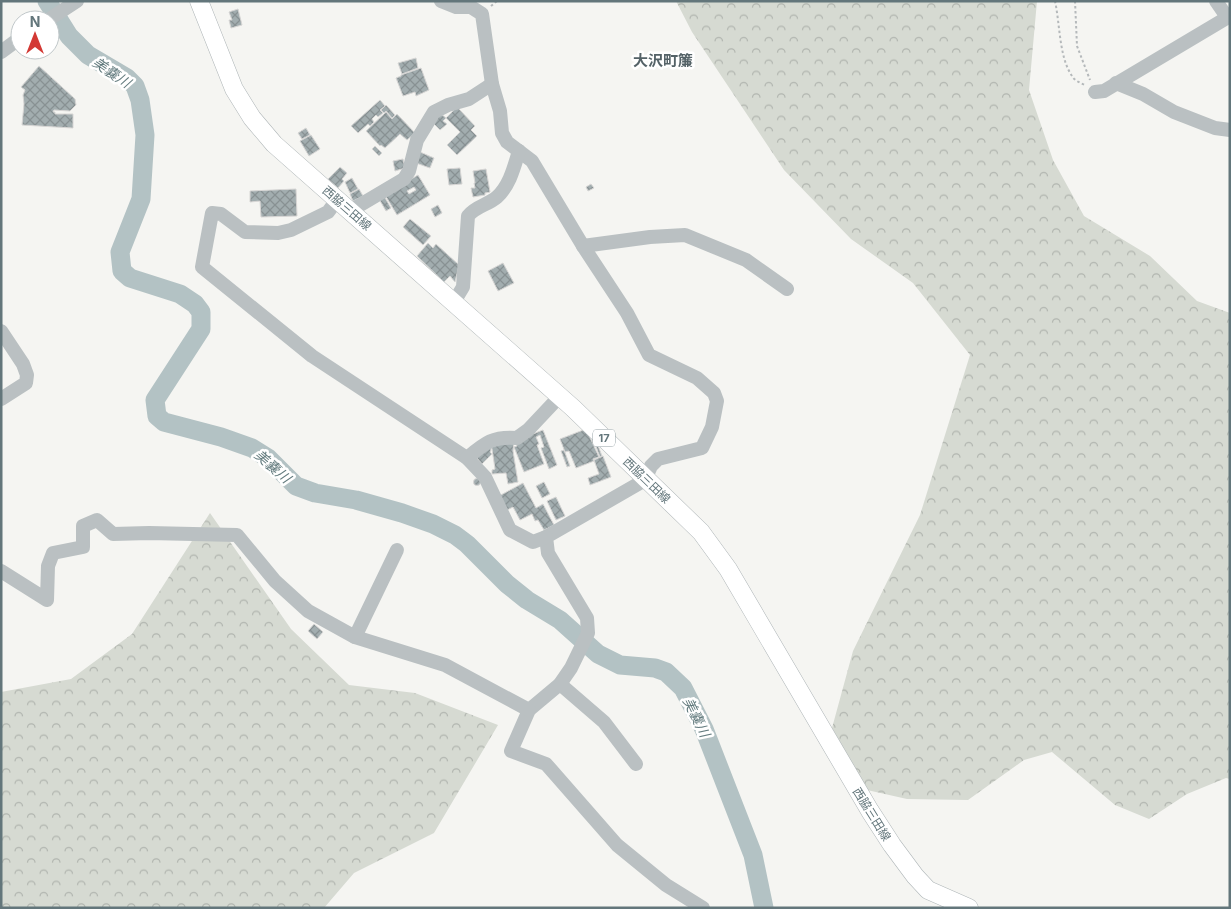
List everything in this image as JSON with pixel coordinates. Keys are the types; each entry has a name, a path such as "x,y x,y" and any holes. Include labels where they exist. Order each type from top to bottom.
{"main road":[{"name":"西脇三田線","path":"199,1 234,89 247,111 274,144 560,396 701,532 728,569 870,811 904,862 928,890 969,908"}],"street":[{"path":"60,12 76,1"},
{"path":"337,200 328,212 291,230 278,233 245,232 221,214 212,213 202,267 312,356 467,458 485,477 510,530 533,542 546,537 646,480 651,466 658,459 702,448 712,427 717,401 714,393 697,378 649,355 627,313 582,246 532,161 507,142 502,133 500,111 492,84 482,14 471,8 456,7 441,1"},
{"path":"1095,92 1104,91 1228,16 1216,1"},
{"path":"1116,83 1143,94 1174,112 1215,128 1230,130"},
{"path":"350,211 404,179 409,171 417,140 434,112 448,105 469,99 492,84"},
{"path":"454,302 463,287 468,216 472,210 497,197 508,184 519,151"},
{"path":"582,246 650,237 685,235 746,260 787,289"},
{"path":"1,331 27,375 26,383 1,399"},
{"path":"467,458 489,440 507,437 517,438 528,430 560,396"},
{"path":"1,571 47,600 48,566 53,553 83,547 83,526 97,520 113,534 237,535 275,581 308,611 355,637 445,665 529,710"},
{"path":"546,537 548,553 587,618 588,633 571,668 560,684 529,710 511,751 546,764 572,796 617,845 666,885 703,908"},
{"path":"355,637 397,550"},
{"path":"560,684 604,722 636,764"}],"path":[{"path":"1055,1 1060,22 1062,56 1072,78 1095,92"},
{"path":"1075,1 1077,46 1095,92"}],"green space":[{"path":"676,1 1037,1 1029,90 1053,160 1084,216 1150,256 1197,301 1230,313 1230,779 1226,778 1187,794 1149,819 1115,805 1052,752 1024,760 968,800 907,799 867,790 832,728 853,651 920,515 970,355 913,283 851,239 784,170 692,32"},
{"path":"210,513 291,629 349,685 415,693 498,725 434,833 354,873 324,908 1,908 1,692 71,679 132,634"}],"building":[{"path":"238,9 242,25 231,28 229,20 232,20 229,12"},
{"path":"416,58 418,68 402,74 398,63"},
{"path":"39,66 75,99 76,105 70,111 54,110 53,112 55,114 73,114 73,128 22,125 23,95 25,90 21,87"},
{"path":"421,68 429,90 416,96 415,92 403,96 396,78"},
{"path":"380,100 385,106 380,110 383,113 378,117 376,115 372,119 374,122 370,126 368,124 358,133 351,126"},
{"path":"386,105 395,115 392,118 386,111 384,113 381,110"},
{"path":"457,107 475,126 471,130 477,136 457,155 447,145 460,132 446,118"},
{"path":"386,112 392,119 397,114 415,133 407,140 400,134 385,148 380,146 366,131"},
{"path":"441,114 446,118 443,121 447,124 440,130 432,122"},
{"path":"306,128 310,135 302,139 298,133"},
{"path":"311,135 320,149 309,156 300,141"},
{"path":"375,146 382,153 379,156 372,149"},
{"path":"420,152 434,158 430,168 416,163"},
{"path":"403,159 405,168 395,171 393,161"},
{"path":"340,167 347,173 342,179 344,181 338,188 328,179"},
{"path":"460,168 462,184 449,185 447,169"},
{"path":"486,169 490,192 473,197 471,188 475,188 475,183 473,171"},
{"path":"418,175 430,195 397,215 385,195","holes":["414,187 416,190 409,194 407,191"]},
{"path":"352,178 358,189 350,193 345,182"},
{"path":"591,184 594,188 588,191 586,187"},
{"path":"296,189 297,216 261,217 260,201 250,202 250,191"},
{"path":"359,189 363,196 353,201 350,194"},
{"path":"384,196 391,208 386,211 379,199"},
{"path":"438,205 442,213 435,217 431,209"},
{"path":"410,219 431,236 423,245 403,227"},
{"path":"428,243 433,248 436,244 459,265 455,282 450,276 444,282 417,256"},
{"path":"503,263 514,283 498,291 488,271"},
{"path":"586,429 599,457 576,468 569,451 565,452 560,439"},
{"path":"543,430 557,465 549,469 541,448 544,447 540,435 536,437 539,444 537,445 544,464 524,472 514,447 517,446 515,441"},
{"path":"595,438 602,456 600,457 593,439"},
{"path":"514,440 513,451 518,482 508,484 506,473 492,474 492,470 495,469 491,442"},
{"path":"489,444 492,454 482,464 476,457"},
{"path":"564,450 570,466 567,467 561,451"},
{"path":"603,456 611,477 590,485 588,478 599,474 594,460"},
{"path":"477,478 481,482 477,486 473,482"},
{"path":"544,482 550,494 542,498 536,486"},
{"path":"523,483 536,508 543,504 554,525 544,530 538,520 535,521 532,514 520,520 513,507 507,510 499,496"},
{"path":"556,497 565,516 556,520 547,501"},
{"path":"314,624 323,632 317,639 308,631"}],"waterway":[{"name":"美嚢川","path":"47,1 69,36 88,55 127,78 135,86 140,100 145,135 141,199 120,252 122,271 130,278 180,294 195,304 201,312 201,329 155,400 157,416 164,422 221,437 252,448 268,458 296,486 315,493 356,500 402,513 433,524 455,535 467,544 507,584 527,600 560,620 598,654 620,665 655,668 666,672 683,688 704,729 753,855 764,908"}],"district":[{"name":"大沢町簾","path":"663,60"}]}
